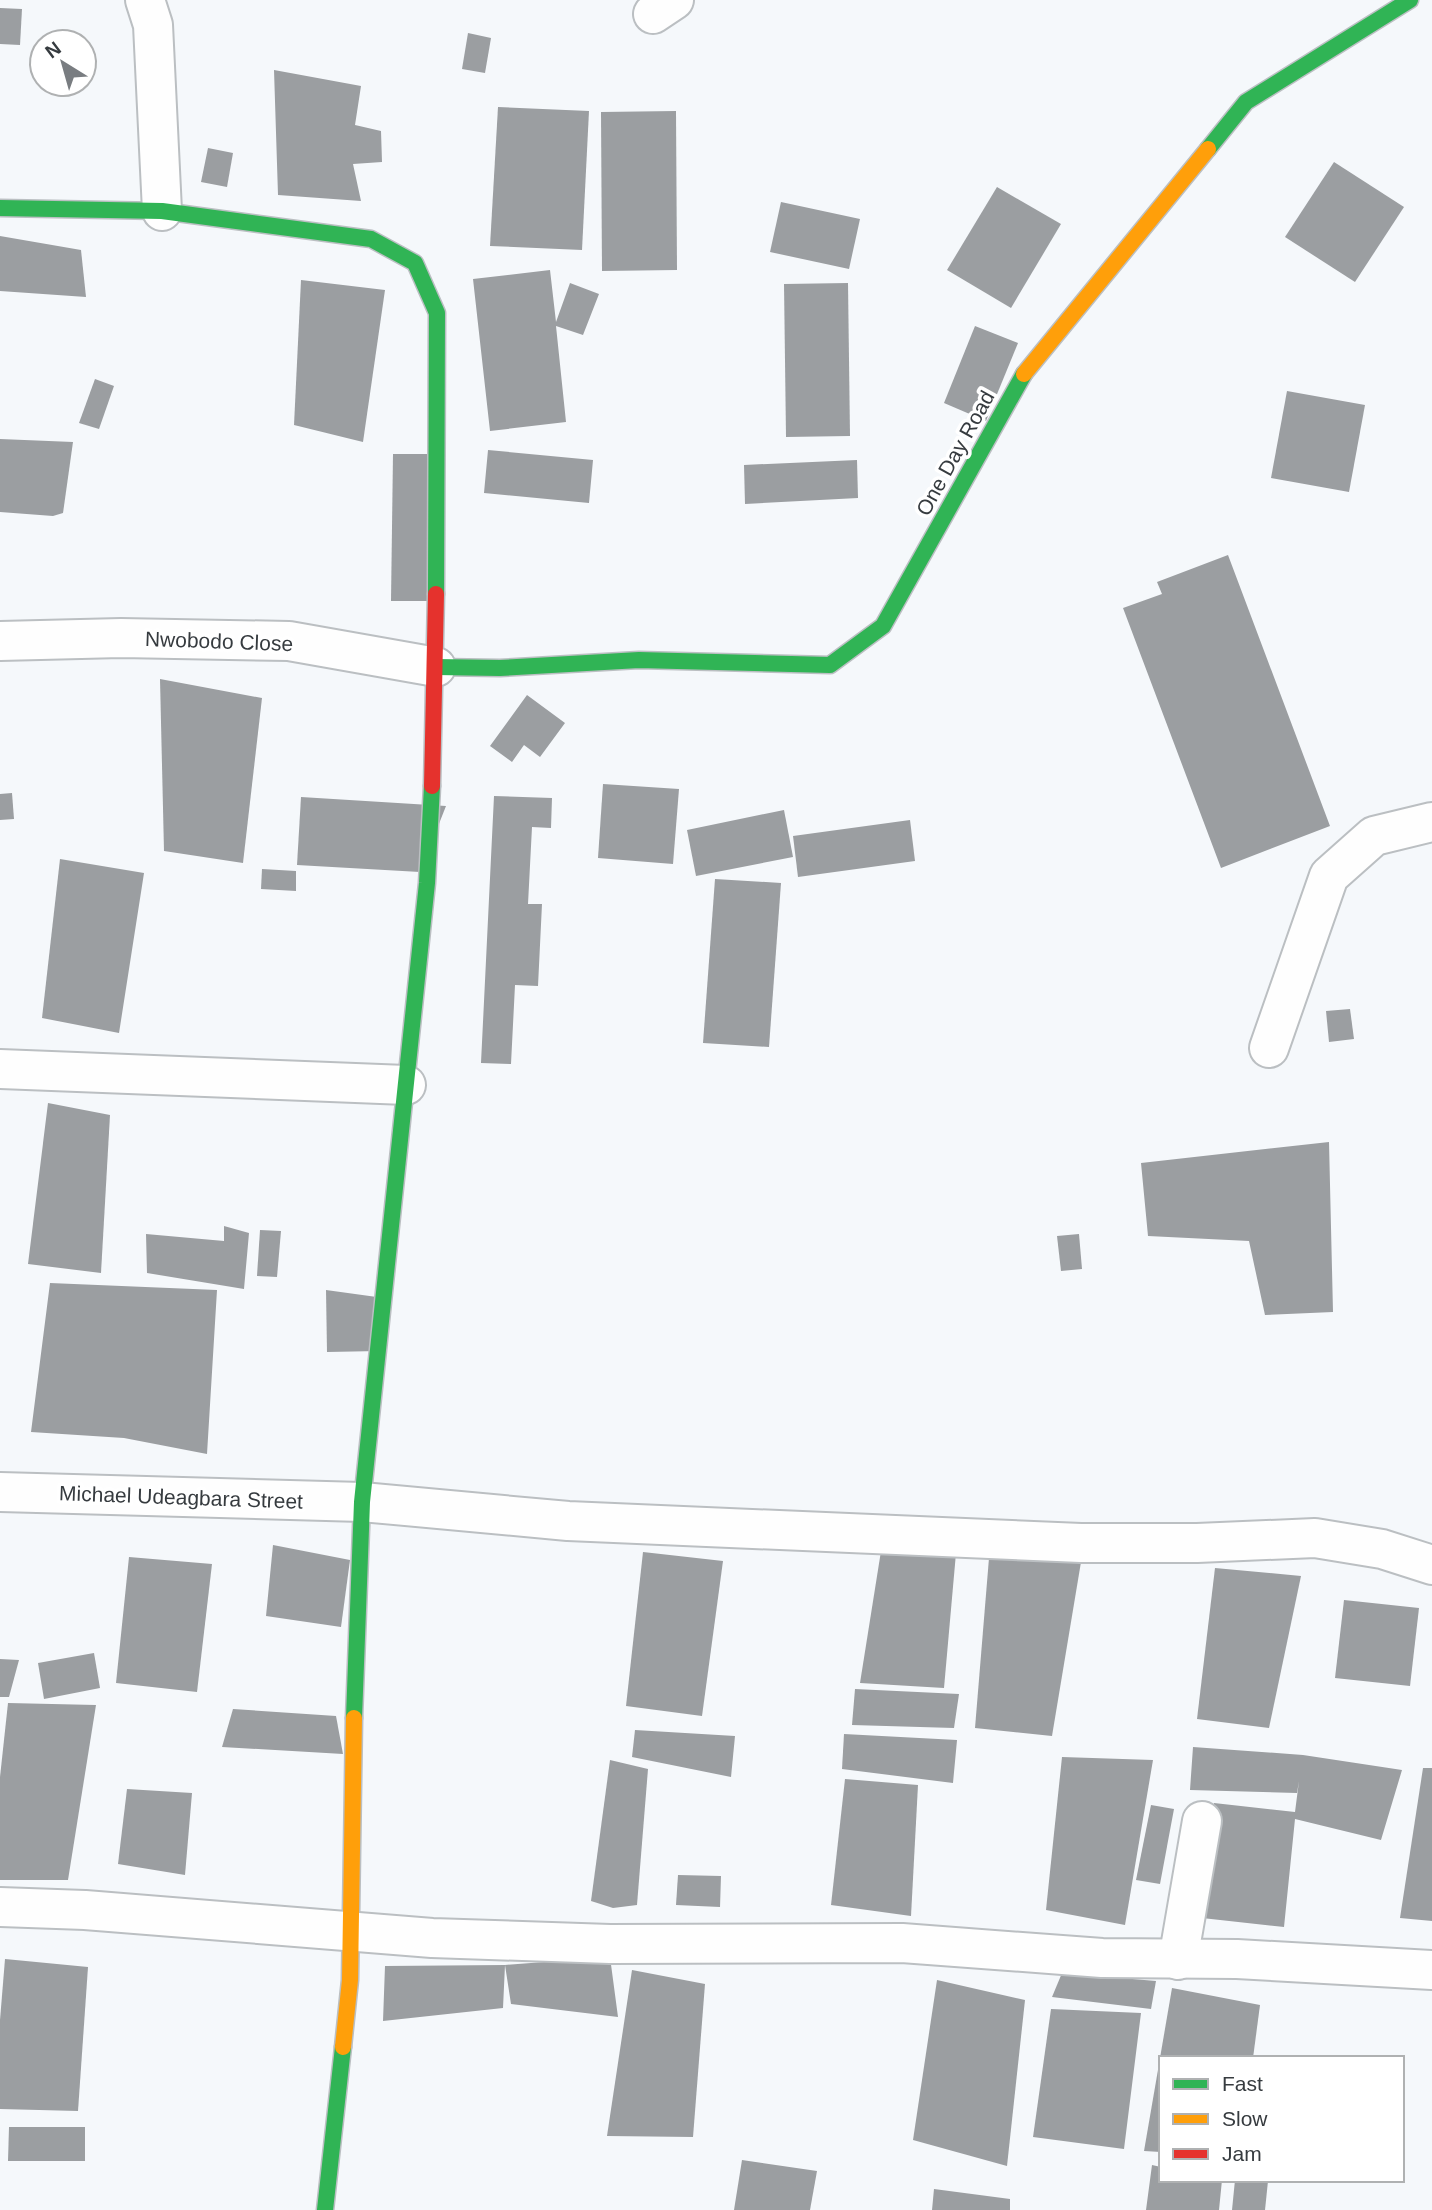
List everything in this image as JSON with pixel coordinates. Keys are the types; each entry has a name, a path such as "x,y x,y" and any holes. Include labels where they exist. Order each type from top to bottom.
{"street":[{"path":"145,0 153,25 162,211"},
{"name":"One Day Road","path":"436,667 500,668 639,660 830,664 883,626 1020,379 1246,102 1410,0"},
{"path":"0,208 162,211 371,239 415,263 437,313 436,667 427,883 362,1502 347,2018 325,2210"},
{"name":"Nwobodo Close","path":"0,641 121,638 289,641 436,667"},
{"path":"1269,1048 1329,876 1374,836 1432,822"},
{"path":"0,1069 406,1085"},
{"name":"Michael Udeagbara Street","path":"0,1492 362,1502 568,1521 1081,1543 1197,1544 1315,1538 1382,1549 1432,1565"},
{"path":"1178,1960 1202,1821"},
{"path":"0,1907 85,1910 351,1933 549,1943 902,1943 1102,1958 1237,1959 1432,1970"}],"building":[{"path":"0,8 22,9 20,45 0,44"},
{"path":"468,33 491,38 485,73 462,69"},
{"path":"274,70 361,86 355,125 381,131 382,162 353,164 361,201 278,195"},
{"path":"498,107 589,111 582,250 490,246"},
{"path":"676,111 677,270 602,271 601,112"},
{"path":"208,148 233,153 227,187 201,182"},
{"path":"1334,162 1404,207 1355,282 1285,237"},
{"path":"997,187 1061,224 1011,308 947,270"},
{"path":"781,202 860,219 849,269 770,252"},
{"path":"0,236 81,250 86,297 0,291"},
{"path":"550,270 556,322 570,283 599,294 583,335 556,326 566,422 490,431 473,279"},
{"path":"301,280 385,290 363,442 294,425"},
{"path":"848,283 850,436 786,437 784,284"},
{"path":"975,326 1018,343 986,421 944,403"},
{"path":"95,379 114,386 99,429 79,423"},
{"path":"1287,391 1365,405 1349,492 1271,478"},
{"path":"0,439 73,442 63,513 53,516 0,512"},
{"path":"488,450 593,460 589,503 484,493"},
{"path":"393,454 434,454 431,601 391,601"},
{"path":"857,460 858,498 745,504 744,465"},
{"path":"1228,555 1330,826 1221,868 1123,608 1162,594 1157,582"},
{"path":"160,679 262,698 243,863 164,851"},
{"path":"527,695 565,723 540,757 524,745 512,762 490,746"},
{"path":"603,784 679,789 673,864 598,858"},
{"path":"12,793 14,819 0,820 0,794"},
{"path":"494,796 552,798 551,828 532,827 528,904 542,904 538,986 515,985 511,1064 481,1063"},
{"path":"301,797 446,806 420,872 297,865"},
{"path":"784,810 793,857 696,876 687,830"},
{"path":"910,820 915,861 798,877 793,836"},
{"path":"60,859 144,873 119,1033 42,1018"},
{"path":"262,869 296,871 296,891 261,889"},
{"path":"715,879 781,883 769,1047 703,1043"},
{"path":"1350,1009 1354,1039 1329,1042 1326,1011"},
{"path":"48,1103 110,1115 101,1273 28,1264"},
{"path":"1329,1142 1333,1312 1265,1315 1249,1241 1148,1236 1141,1163"},
{"path":"224,1226 249,1233 244,1289 147,1273 146,1234 224,1241"},
{"path":"260,1230 281,1231 277,1277 257,1276"},
{"path":"1079,1234 1082,1269 1061,1271 1057,1236"},
{"path":"50,1283 217,1290 207,1454 124,1438 31,1432"},
{"path":"326,1290 384,1298 379,1351 327,1352"},
{"path":"273,1545 350,1560 341,1627 266,1616"},
{"path":"881,1551 956,1553 944,1688 860,1683"},
{"path":"643,1552 723,1561 702,1716 626,1706"},
{"path":"1082,1556 1052,1736 975,1728 989,1558"},
{"path":"129,1557 212,1564 197,1692 116,1683"},
{"path":"1215,1568 1301,1576 1269,1728 1197,1719"},
{"path":"1344,1600 1419,1608 1410,1686 1335,1678"},
{"path":"94,1653 100,1688 44,1699 38,1663"},
{"path":"0,1659 19,1660 9,1697 0,1697"},
{"path":"855,1689 959,1694 954,1728 852,1725"},
{"path":"8,1703 96,1705 68,1880 0,1880 0,1777"},
{"path":"233,1709 336,1716 343,1754 222,1747"},
{"path":"635,1730 735,1736 731,1777 632,1757"},
{"path":"844,1734 957,1740 953,1783 842,1769"},
{"path":"1193,1747 1303,1755 1402,1770 1381,1840 1295,1819 1284,1927 1202,1918 1214,1803 1295,1812 1299,1781 1297,1793 1190,1790"},
{"path":"1062,1757 1153,1760 1125,1925 1046,1910"},
{"path":"610,1760 648,1769 637,1905 613,1908 591,1901"},
{"path":"1423,1768 1432,1768 1432,1921 1400,1918"},
{"path":"845,1779 918,1785 911,1916 831,1905"},
{"path":"127,1789 192,1793 185,1875 118,1864"},
{"path":"1151,1805 1174,1809 1160,1884 1136,1880"},
{"path":"678,1875 721,1876 720,1907 676,1905"},
{"path":"610,1957 618,2017 511,2004 505,1965"},
{"path":"5,1959 88,1967 78,2111 0,2109 0,2020"},
{"path":"505,1965 503,2008 383,2021 385,1966"},
{"path":"632,1970 705,1984 693,2137 607,2136"},
{"path":"1062,1973 1156,1981 1151,2009 1052,1997"},
{"path":"937,1980 1025,2000 1007,2166 913,2140"},
{"path":"1172,1988 1260,2005 1253,2056 1160,2056"},
{"path":"1051,2009 1141,2013 1124,2149 1033,2137"},
{"path":"1159,2064 1159,2152 1144,2151"},
{"path":"9,2127 85,2127 85,2161 8,2161"},
{"path":"742,2160 817,2171 810,2210 734,2210"},
{"path":"1152,2165 1159,2167 1159,2182 1222,2182 1219,2210 1146,2210"},
{"path":"1235,2182 1268,2182 1265,2210 1232,2210"},
{"path":"934,2189 1010,2199 1010,2210 932,2210"}],"traffic: fast":[{"path":"1208,149 1246,102 1410,0"},
{"path":"0,208 162,211 371,239 415,263 437,313 436,594"},
{"path":"436,667 500,668 639,660 830,665 883,626 1024,374"},
{"path":"354,1718 362,1502 427,883 432,786"},
{"path":"325,2210 343,2047"}],"traffic: slow":[{"path":"1024,374 1208,149"},
{"path":"343,2047 350,1980 354,1718"}],"traffic: jam":[{"path":"432,786 436,594"}]}
